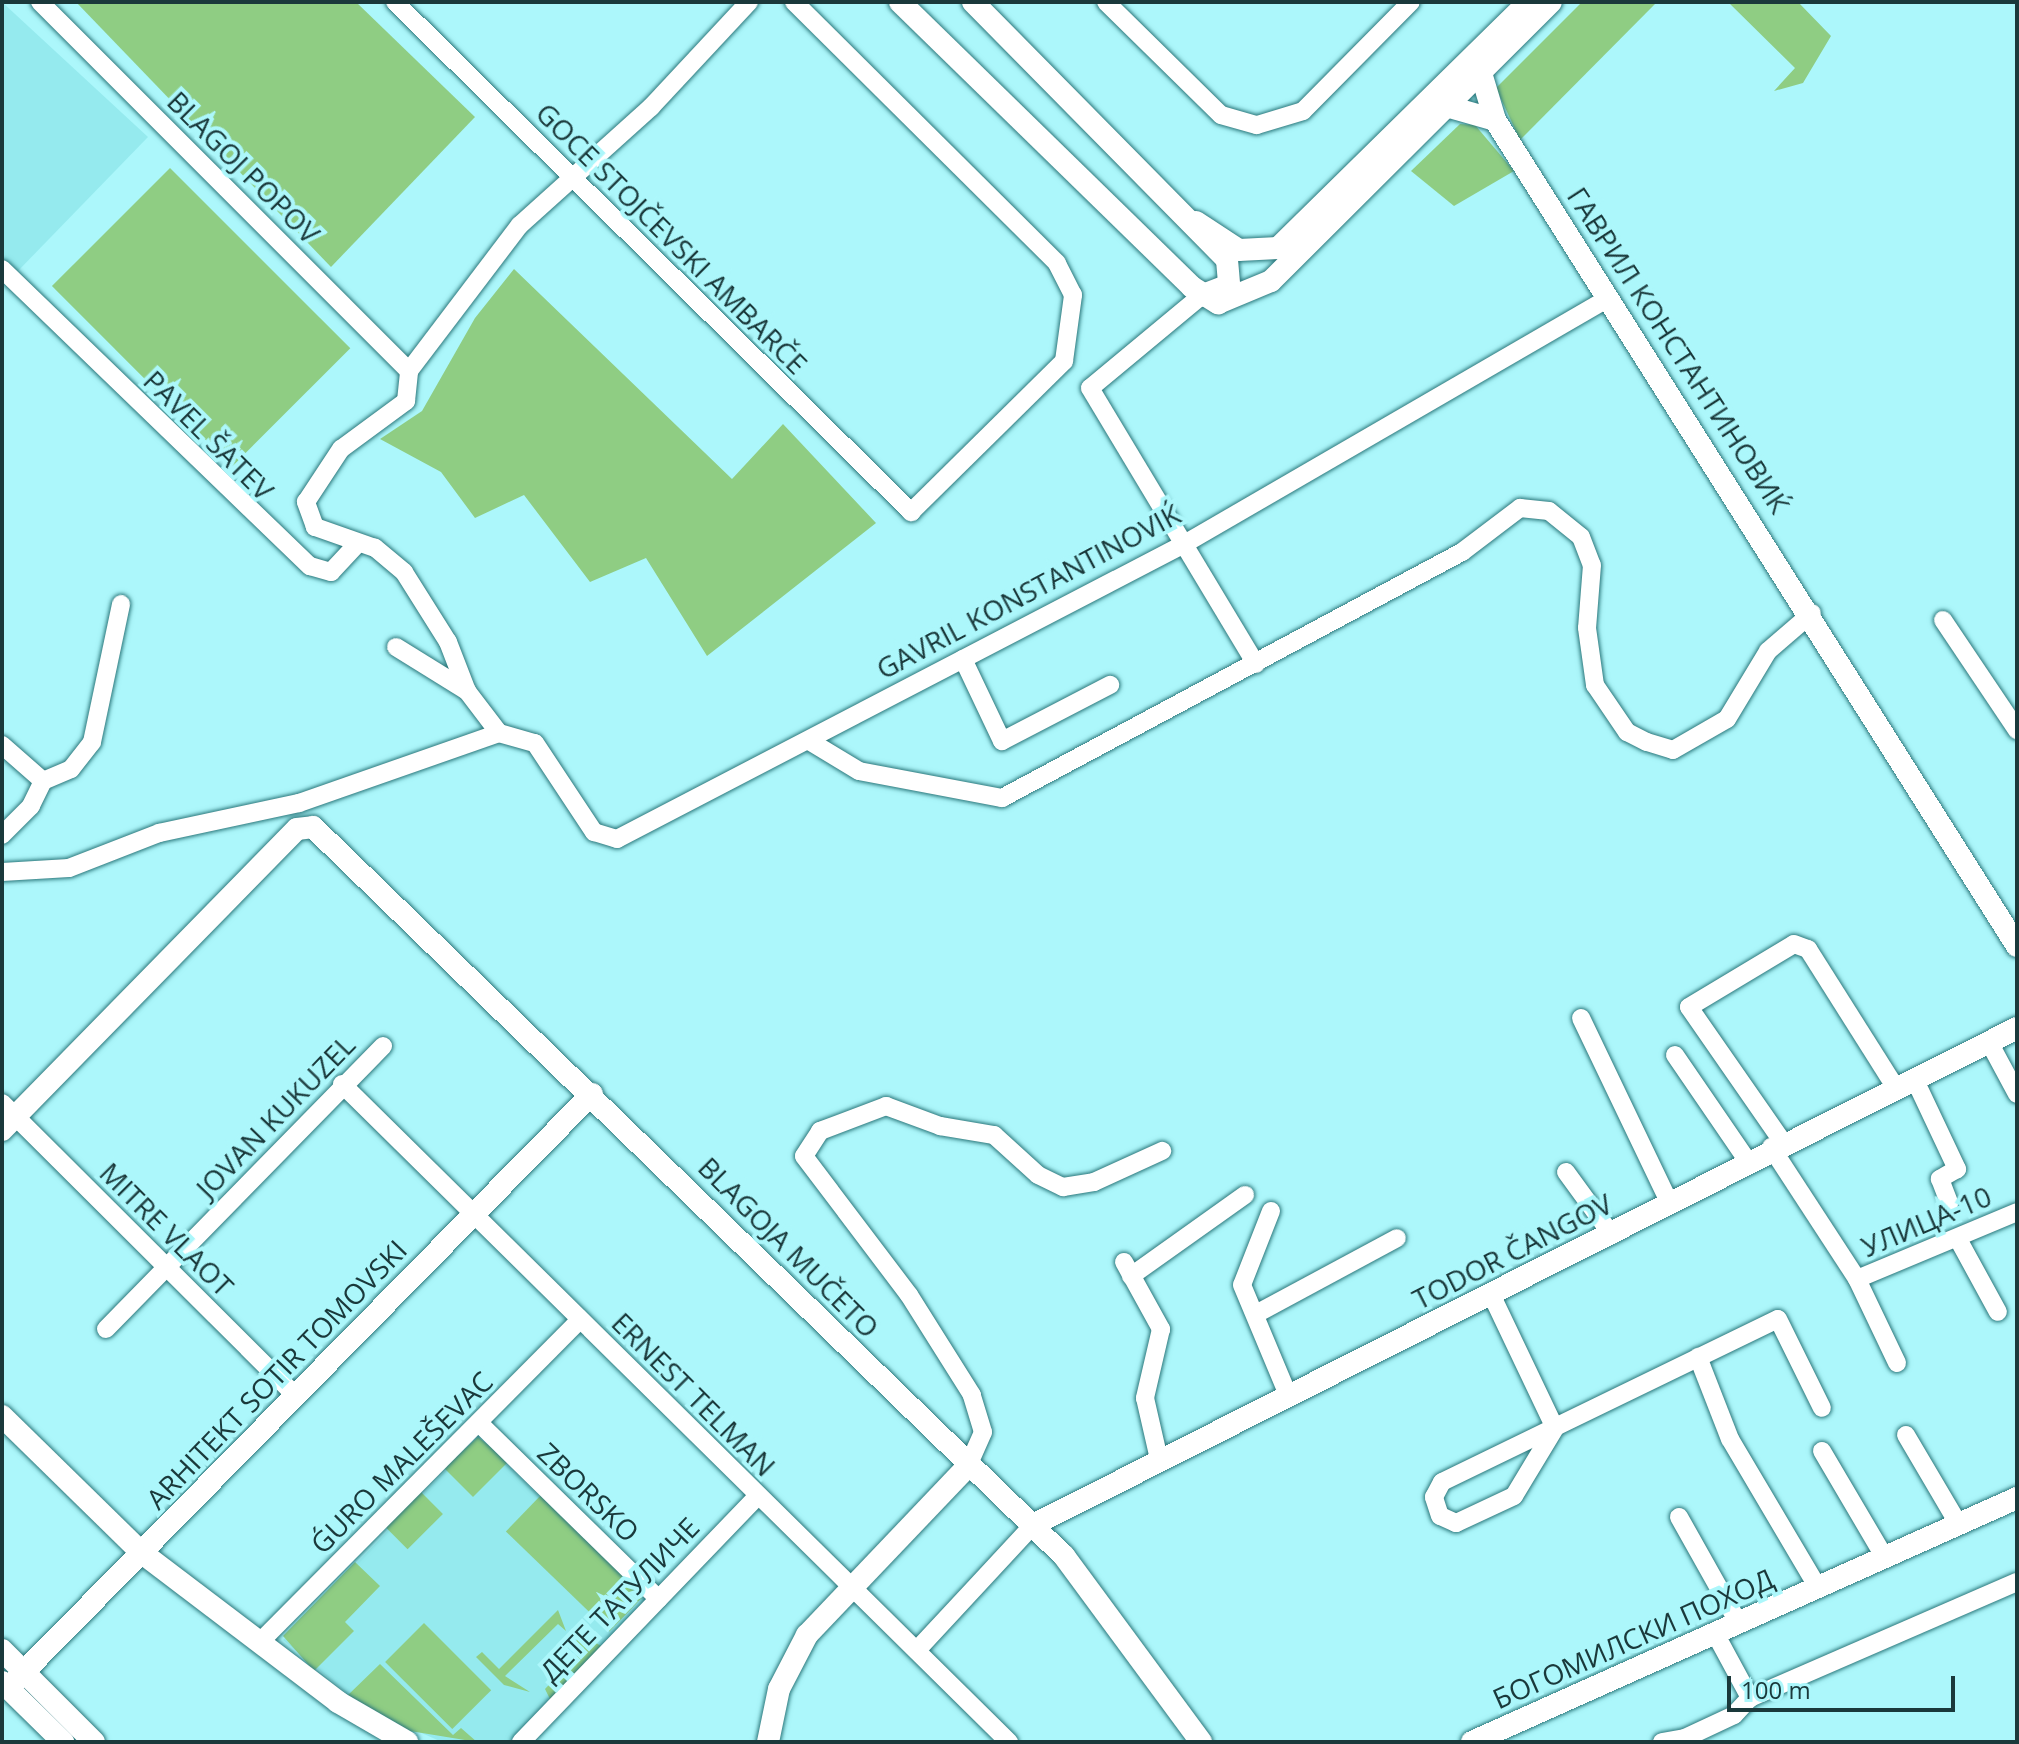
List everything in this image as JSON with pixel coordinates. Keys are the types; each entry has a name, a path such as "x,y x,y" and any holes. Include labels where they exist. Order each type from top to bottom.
{"street":[{"name":"BLAGOJ POPOV","path":"40,2 409,371"},
{"name":"GOCE STOJČEVSKI AMBARČE","path":"395,2 911,512 1064,361 1075,309 1057,263 794,2"},
{"path":"2,872 69,868 159,833 313,799 499,733 467,691 448,642 409,580 391,559 315,527 306,502 341,449 406,401 409,371 520,225 573,179 749,2"},
{"path":"900,2 1201,296 1235,301 1271,281 1551,2"},
{"path":"973,2 1196,222 1231,272 1229,285 1201,296 1090,388 1256,664"},
{"path":"1106,2 1221,115 1257,125 1303,111 1411,2"},
{"path":"1196,222 1247,253 1278,248 1528,2"},
{"name":"ГАВРИЛ КОНСТАНТИНОВИЌ","path":"1481,73 1495,120 1812,613 2017,946"},
{"path":"1446,106 1495,120"},
{"name":"PAVEL ŠATEV","path":"2,269 310,566 331,572 358,543"},
{"name":"GAVRIL KONSTANTINOVIḰ","path":"499,733 535,743 594,832 607,840 811,742 1186,543 1608,298"},
{"path":"811,742 859,771 993,800 1256,664 1462,552 1520,508 1549,511 1581,537 1592,565 1587,628 1595,685 1627,732 1647,742 1673,750 1727,719 1768,651 1812,613"},
{"path":"2,835 31,806 43,781 71,769 92,742 121,604"},
{"path":"1943,620 2017,730"},
{"path":"396,647 467,691"},
{"path":"963,659 1002,741 1110,685"},
{"path":"2,745 43,781"},
{"name":"BLAGOJA MUČETO","path":"6,1116 304,825 346,851 968,1466 1033,1525 1092,1590 1201,1742"},
{"path":"1897,1363 1857,1279 1689,1007 1802,945 1905,1083 1957,1169 1940,1179 1949,1203"},
{"path":"1581,1018 1670,1204"},
{"name":"TODOR ČANGOV","path":"1033,1525 1159,1459 1612,1235 1776,1144 2017,1028"},
{"path":"1989,1042 2017,1094"},
{"name":"JOVAN KUKUZEL","path":"106,1329 342,1084 383,1046"},
{"path":"1675,1055 1747,1160"},
{"name":"ERNEST TELMAN","path":"342,1084 1009,1742"},
{"name":"ARHITEKT SOTIR TOMOVSKI","path":"9,1684 142,1553 294,1394 592,1094"},
{"path":"768,1742 779,1689 807,1635 851,1585 968,1466 983,1432 972,1395 909,1295 804,1156 820,1131 886,1106 940,1126 994,1135 1038,1175 1063,1187 1094,1182 1162,1151"},
{"name":"MITRE VLAOT","path":"6,1116 294,1394"},
{"path":"1566,1172 1612,1235"},
{"path":"1159,1459 1145,1378 1165,1324 1128,1269 1245,1195"},
{"path":"1271,1211 1242,1285 1288,1395"},
{"name":"УЛИЦА-10","path":"1857,1279 2017,1212"},
{"path":"1256,1314 1397,1238"},
{"path":"1958,1239 1998,1312"},
{"path":"1492,1296 1555,1428"},
{"path":"1555,1428 1514,1496 1456,1523 1440,1516 1434,1497 1442,1482 1778,1319 1822,1408"},
{"name":"ǴURO MALEŠEVAC","path":"259,1643 580,1320"},
{"name":"БОГОМИЛСКИ ПОХОД","path":"1698,1357 1756,1481 1818,1588"},
{"path":"2,1416 142,1553 355,1714 407,1742"},
{"name":"ZBORSKO","path":"480,1424 659,1599"},
{"path":"1906,1435 1959,1525"},
{"path":"1822,1451 1885,1558"},
{"name":"ДЕТЕ ТАТУЛИЧЕ","path":"521,1742 758,1496"},
{"name":"БОГОМИЛСКИ ПОХОД","path":"1472,1742 2017,1498"},
{"path":"1679,1517 1739,1624"},
{"path":"917,1650 1033,1525"},
{"path":"1662,1742 1734,1715 1750,1698 2017,1582"},
{"path":"1716,1635 1750,1698"},
{"path":"2,1650 9,1684 63,1742"},
{"path":"9,1684 94,1742"}],"shaded area":[{"path":"2,2 148,137 16,273 2,259"},
{"path":"478,1437 645,1600 511,1742 442,1742 365,1708 283,1640"}],"green space":[{"path":"76,2 356,2 475,117 331,267"},
{"path":"1582,2 1657,2 1520,140 1496,88"},
{"path":"1728,2 1798,2 1831,36 1803,83 1774,91 1795,68"},
{"path":"1460,124 1475,125 1514,171 1454,206 1411,171"},
{"path":"170,168 350,348 232,466 52,286"},
{"path":"514,269 732,479 783,424 876,523 707,656 646,558 590,582 524,495 475,518 441,472 380,439 422,411 475,318"},
{"path":"478,1437 509,1461 473,1497 444,1468"},
{"path":"421,1492 443,1514 408,1549 386,1527"},
{"path":"542,1494 646,1594 609,1631 506,1531"},
{"path":"355,1562 380,1586 345,1622 354,1631 314,1671 283,1636"},
{"path":"558,1610 566,1631 558,1624 505,1676 530,1692 504,1685 476,1657 482,1652 499,1669"},
{"path":"424,1623 491,1690 452,1729 385,1662"},
{"path":"582,1635 603,1647 551,1701 545,1689 584,1648 576,1641"},
{"path":"380,1664 453,1735 461,1728 477,1742 410,1731 348,1695"}]}
